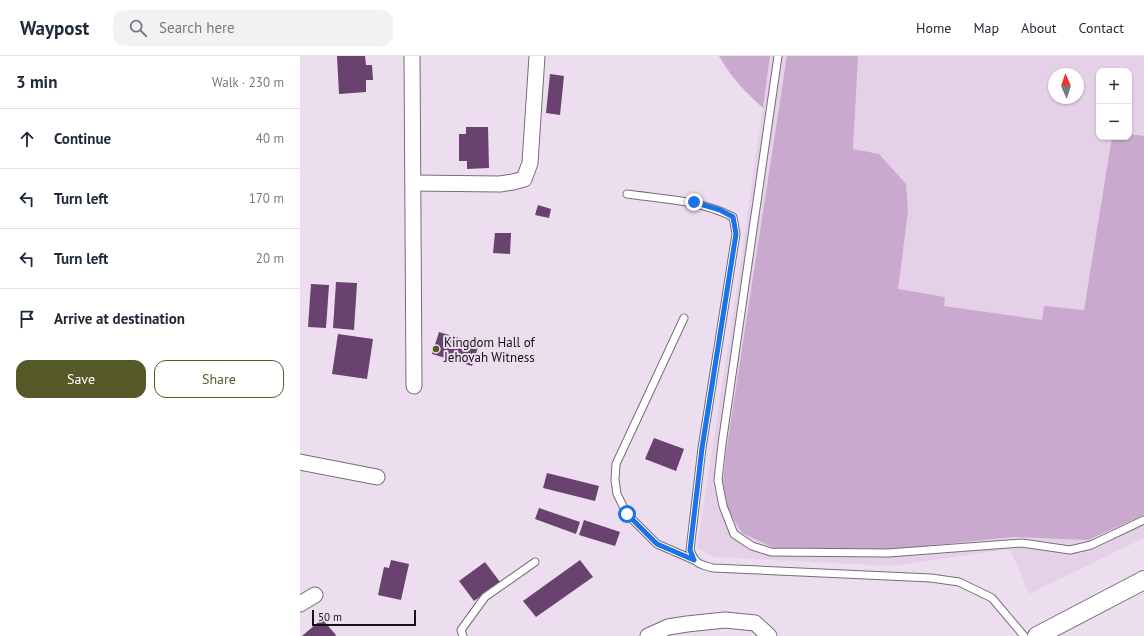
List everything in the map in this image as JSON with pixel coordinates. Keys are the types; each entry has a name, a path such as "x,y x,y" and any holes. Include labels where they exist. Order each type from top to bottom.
{"street":[{"path":"412,56 414,107 414,386"},
{"path":"413,183 500,184 524,179 530,163 537,56"},
{"path":"300,462 377,477"},
{"path":"1037,636 1144,580"},
{"path":"300,604 315,595"},
{"path":"648,636 668,627 725,620 755,623 769,636"}],"lane":[{"path":"778,56 718,480 723,506 734,534 752,546 771,552 888,554 1022,544 1070,550 1091,544 1144,520"},
{"path":"627,194 694,202 720,210 733,217 736,234 702,448 690,550 694,560"},
{"path":"684,318 616,464 615,480 617,494 627,514 657,544 694,560 701,565 713,568 931,578 959,582 992,598 1024,636"},
{"path":"463,636 461,630 486,597 535,562"}],"shaded area":[{"path":"719,56 770,56 763,108 739,84"},
{"path":"770,56 1144,56 1144,538 1029,594 1010,549 891,566 714,557 697,548 738,282"},
{"path":"787,56 858,56 853,149 879,154 906,184 908,211 898,289 945,297 944,306 1042,320 1044,306 1084,310 1112,140 1132,140 1132,134 1144,136 1144,515 1088,540 1013,537 876,551 776,549 742,533 728,510 723,483 726,453"}],"building":[{"path":"337,56 365,56 366,65 372,65 373,80 366,80 366,92 339,94"},
{"path":"550,74 564,76 560,115 546,113"},
{"path":"466,127 488,127 489,168 467,169 467,161 459,161 459,134 466,134"},
{"path":"538,205 551,209 549,218 535,215"},
{"path":"495,233 511,233 510,254 493,253"},
{"path":"336,282 357,283 354,330 333,328"},
{"path":"311,284 329,285 326,328 308,327"},
{"path":"439,332 479,344 472,366 432,354"},
{"path":"338,334 373,339 367,379 332,374"},
{"path":"654,438 684,449 676,471 645,459"},
{"path":"547,473 599,486 595,501 543,488"},
{"path":"539,508 580,522 576,534 535,519"},
{"path":"584,520 620,532 615,546 579,535"},
{"path":"391,560 409,564 401,600 378,595 384,567 389,568"},
{"path":"580,560 593,577 536,617 523,601"},
{"path":"485,562 500,582 474,601 459,581"},
{"path":"322,619 336,635 335,636 302,636"}],"place":[{"name":"Kingdom Hall of Jehovah Witness","path":"436,349"}],"route":[{"path":"627,514 657,544 694,560 690,550 702,448 736,234 733,217 720,210 694,202"}]}
